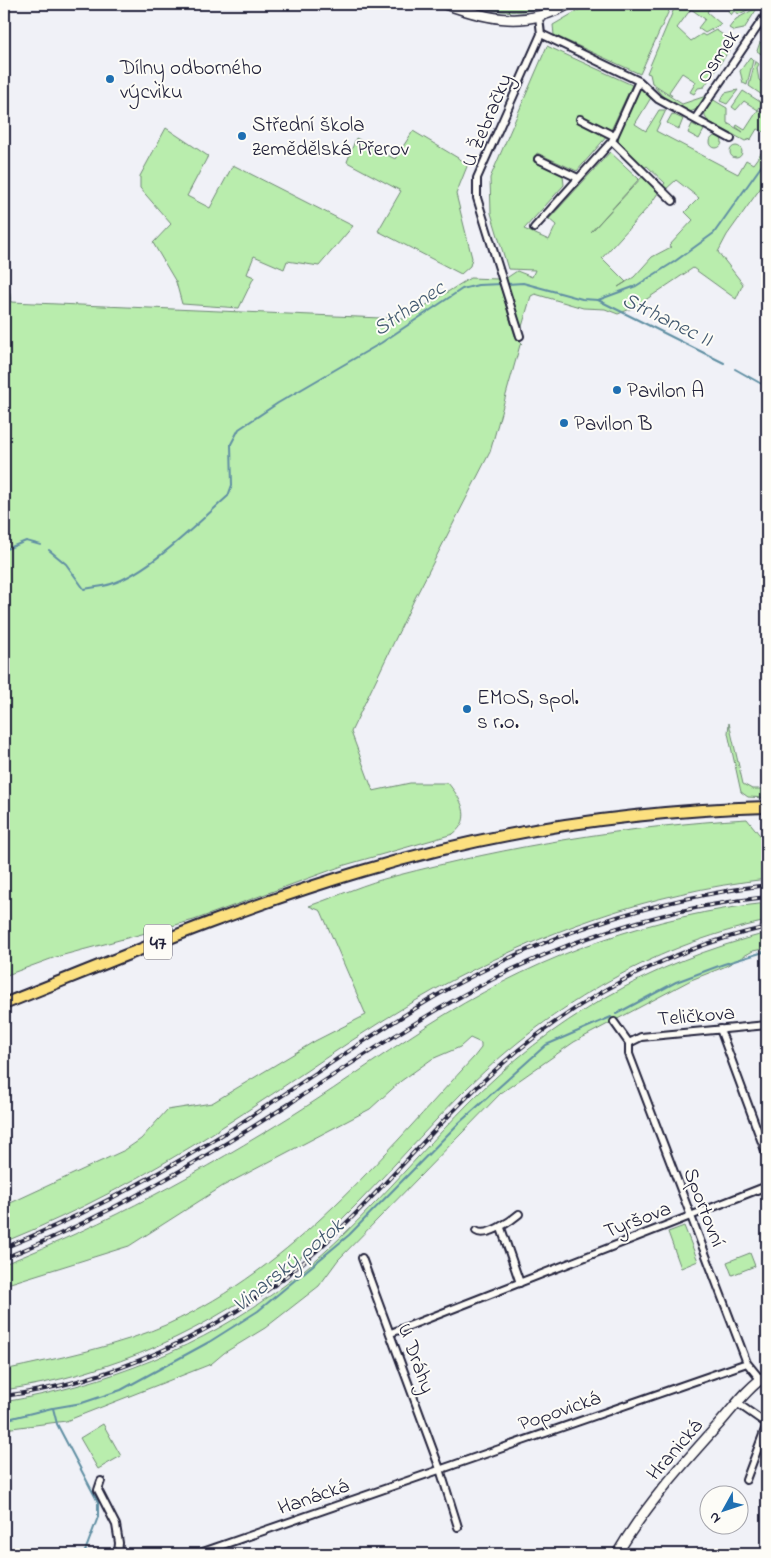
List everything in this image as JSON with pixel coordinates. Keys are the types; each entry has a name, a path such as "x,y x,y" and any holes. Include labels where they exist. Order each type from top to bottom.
{"main road":[{"path":"445,4 495,18 522,20 539,17 569,4"},
{"name":"47","path":"4,1004 235,912 396,862 500,837 590,823 679,812 767,807"},
{"name":"Hranická","path":"617,1554 647,1507 737,1403 764,1377"}],"street":[{"name":"Osmek","path":"695,119 767,13"},
{"path":"539,17 541,34 640,81 658,99 731,138"},
{"name":"U Žebračky","path":"520,336 477,198 477,178 541,34"},
{"path":"534,228 613,138 640,81"},
{"path":"580,119 613,138 616,146 673,201"},
{"path":"538,159 578,178"},
{"path":"614,1022 630,1043"},
{"name":"Teličkova","path":"630,1043 641,1036 767,1025"},
{"path":"720,1029 767,1156"},
{"name":"Sportovní","path":"630,1043 629,1054 747,1363 764,1377"},
{"name":"Tyršova","path":"391,1333 767,1186"},
{"path":"476,1231 479,1233 501,1228 519,1214"},
{"path":"501,1228 520,1283"},
{"name":"U Dráhy","path":"362,1258 440,1469"},
{"name":"Popovická","path":"440,1469 747,1363"},
{"path":"737,1403 767,1424 746,1480"},
{"path":"440,1469 458,1527"},
{"name":"Hanácká","path":"198,1554 440,1469"},
{"path":"101,1481 98,1490 118,1532 118,1554"}],"green space":[{"path":"470,4 551,4 531,10 510,12"},
{"path":"589,4 672,4 640,74 554,35 553,25"},
{"path":"676,4 713,4 707,12 721,24 705,33 698,28 705,19 691,9 677,28 691,41 702,34 705,36 716,30 729,39 730,49 704,87 698,88 694,94 690,92 696,82 682,73 669,92 672,96 652,83 650,74 647,73"},
{"path":"734,4 756,4 756,6 739,14 734,11 731,15 728,12"},
{"path":"758,7 744,29 734,31 729,28 736,19"},
{"path":"760,42 767,47 767,58 757,51"},
{"path":"547,46 632,85 611,130 580,116 608,135 577,171 537,153 533,161 563,175 564,185 524,229 549,240 556,225 549,219 610,152 639,179 591,232 643,176 658,193 650,205 602,258 626,282 634,277 652,257 671,247 669,246 693,220 685,212 699,198 676,180 665,190 662,187 665,183 647,166 643,169 618,144 619,132 640,86 652,96 635,124 646,131 659,110 666,110 656,131 738,174 746,160 753,164 767,145 767,179 727,235 718,252 743,284 736,299 693,268 635,307 618,314 605,309 583,308 535,294 531,296 521,330 505,279 517,271 532,277 535,270 508,269 491,213 490,178"},
{"path":"750,57 753,60 747,85 743,83 740,71"},
{"path":"755,61 759,64 757,68 759,80 767,86 767,91 762,95 749,86"},
{"path":"654,86 682,104 706,96 697,109 690,112 664,98"},
{"path":"738,90 727,104 720,101 725,93"},
{"path":"743,91 762,103 758,110 744,101 736,110 732,107"},
{"path":"712,99 727,108 727,123 743,132 736,127 737,125 745,130 758,110 767,116 767,133 757,129 751,139 745,141 708,121 705,113"},
{"path":"672,114 683,119 679,129 667,123"},
{"path":"692,124 704,130 699,139 688,133"},
{"path":"166,128 208,156 187,196 210,208 233,165 353,226 319,266 287,261 284,269 254,256 247,274 254,277 239,308 182,304 176,282 153,243 171,224 140,188 140,176"},
{"path":"413,131 468,164 456,194 472,258 470,266 461,274 378,231 401,191 347,162 356,138 395,159"},
{"path":"714,136 718,136 722,142 718,148 714,148 710,144 710,140"},
{"path":"734,146 738,146 742,152 738,158 734,158 730,154 730,150"},
{"path":"4,251 11,302 404,319 470,278 498,279 515,336 522,343 490,452 414,600 351,732 373,791 410,783 448,783 457,795 464,815 459,828 453,834 345,865 194,920 56,957 4,976"},
{"path":"729,723 743,784 752,789 767,789 767,798 748,797 741,792 728,733"},
{"path":"747,819 767,844 767,879 723,885 638,905 555,933 475,969 436,989 380,1022 191,1147 86,1205 4,1242 4,1206 125,1150 141,1139 167,1110 212,1103 315,1041 366,1015 321,911 309,906 384,879 482,855 614,832"},
{"path":"767,903 767,921 723,932 681,947 640,965 563,1009 527,1035 492,1064 460,1095 359,1202 317,1243 263,1286 229,1309 158,1346 121,1361 43,1383 4,1390 4,1370 87,1351 148,1332 168,1324 214,1300 256,1272 296,1241 370,1170 474,1057 481,1048 481,1043 470,1038 460,1047 432,1059 401,1081 370,1109 223,1186 129,1246 4,1285 4,1264 80,1232 190,1176 296,1113 446,1014 483,992 521,973 600,940 641,928 683,917"},
{"path":"767,933 767,948 753,951 724,967 691,980 574,1042 501,1093 338,1260 319,1286 265,1328 224,1353 211,1364 66,1421 4,1429 4,1402 80,1385 152,1360 220,1327 285,1285 310,1265 357,1221 500,1073 569,1020 644,977 683,960"},
{"path":"684,1226 698,1261 681,1268 668,1232"},
{"path":"750,1253 755,1266 732,1275 727,1262"},
{"path":"103,1424 121,1456 98,1469 80,1438"}],"waterway":[{"name":"Strhanec","path":"507,284 523,283 582,299 598,300 636,286 674,262 714,233 767,158"},
{"name":"Strhanec","path":"49,550 66,564 84,589 104,586 126,578 173,546 228,496 232,485 231,444 239,429 278,403 381,343 462,289 478,285 502,284"},
{"name":"Strhanec II","path":"598,300 724,363"},
{"name":"Strhanec II","path":"735,369 767,387"},
{"name":"Strhanec","path":"4,550 26,541 41,545"},
{"name":"Vinarský potok","path":"616,1014 676,982 724,964 767,951"},
{"name":"Vinarský potok","path":"84,1554 98,1517 98,1502 57,1424 53,1408 82,1403 121,1390 209,1342 258,1311 349,1235 459,1123 546,1045 611,1017"},
{"path":"4,1420 52,1408"}],"railway":[{"path":"4,1248 113,1198 165,1169 217,1138 408,1013 475,975 514,956 596,924 638,911 724,891 767,885"},
{"path":"4,1258 78,1225 150,1188 255,1126 427,1016 513,969 574,943 637,922 701,907 767,897"},
{"path":"4,1396 44,1389 122,1367 160,1352 197,1334 233,1313 267,1291 321,1247 363,1206 464,1100 496,1069 530,1041 603,991 642,971 682,953 724,938 767,927"}],"place":[{"name":"Dílny odborného výcviku","path":"110,79"},
{"name":"Střední škola zemědělská Přerov","path":"242,136"},
{"name":"Pavilon A","path":"617,390"},
{"name":"Pavilon B","path":"564,423"},
{"name":"EMOS, spol. s r.o.","path":"467,709"}]}
